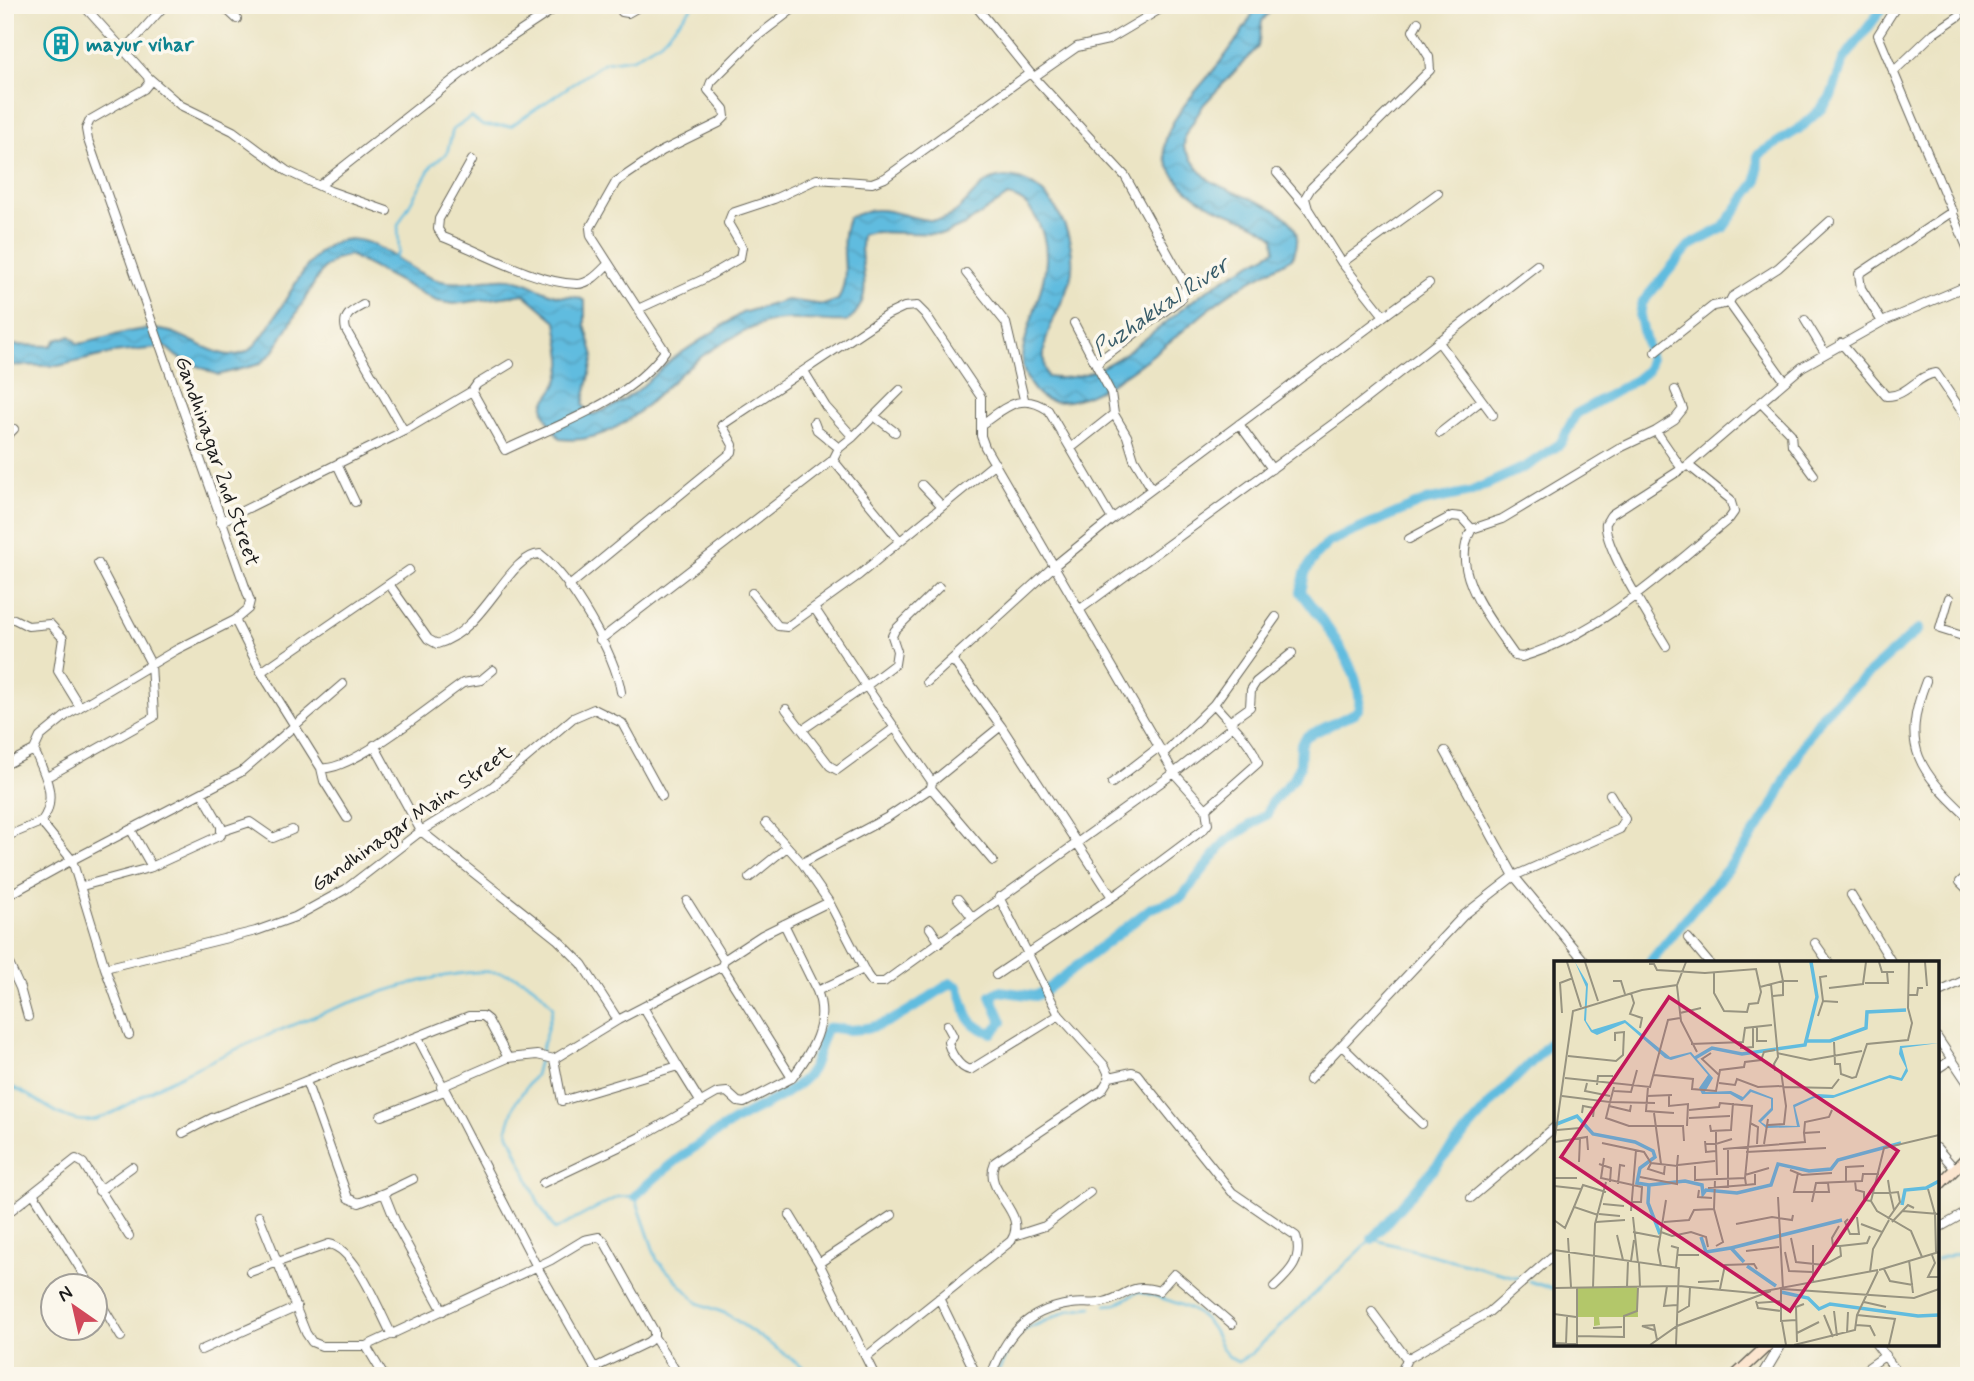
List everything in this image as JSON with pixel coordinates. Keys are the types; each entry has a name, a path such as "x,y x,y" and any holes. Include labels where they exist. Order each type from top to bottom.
{"main road":[{"path":"1939,1185 1969,1155"},
{"path":"1735,1376 1767,1346"}],"street":[{"path":"83,5 148,77 180,105 233,131 287,171 319,187 387,211"},
{"path":"125,50 165,5"},
{"path":"222,5 237,19"},
{"path":"319,187 496,47 560,5"},
{"path":"618,5 622,12 642,5"},
{"path":"472,391 505,450 608,400 651,370 665,351 608,264 591,236 590,228 610,188 662,151 719,123 724,117 724,109 708,90 711,82 755,37 798,5"},
{"path":"915,5 917,8 922,5"},
{"path":"975,5 1032,75 1125,176 1186,286 1182,298 1100,360 1097,366"},
{"path":"638,309 704,279 740,258 742,247 728,223 732,213 774,199 809,181 824,178 872,183 885,178 1032,75 1077,47 1108,40 1167,5"},
{"path":"1897,5 1878,35 1969,252"},
{"path":"1893,72 1934,33 1959,16"},
{"path":"1308,209 1305,198 1311,188 1430,70 1429,57 1413,31 1418,22"},
{"name":"Gandhinagar 2nd Street","path":"148,77 149,83 144,89 98,114 86,129 220,522 250,601 248,609 235,620"},
{"path":"472,160 439,219 438,229 443,237 532,273 579,284 592,279 608,264"},
{"path":"1277,173 1308,209 1342,262 1384,316"},
{"path":"1342,262 1438,193"},
{"path":"1882,321 1861,288 1859,274 1953,211"},
{"path":"1729,303 1732,297 1778,268 1830,221"},
{"path":"1079,610 1272,469 1537,265"},
{"path":"966,272 1006,323 1024,399"},
{"path":"927,682 1054,566 1112,519 1429,283"},
{"path":"1666,646 1620,566 1606,523 1612,514 1685,467 1762,404 1784,380 1825,353 1882,321 1969,285"},
{"path":"1655,352 1713,306 1729,303"},
{"path":"1729,303 1784,380"},
{"path":"363,305 347,313 344,322 346,330 404,430"},
{"path":"568,587 732,452 733,445 722,425 887,315 904,307 917,306 981,397 981,436 995,463 1174,773 1206,809 1208,819 1204,829 1112,897 996,975"},
{"path":"1805,320 1825,353"},
{"path":"1074,323 1111,393 1114,414 1127,436 1134,459 1152,489"},
{"path":"1438,341 1493,415"},
{"path":"1841,343 1886,396 1909,389 1925,376 1936,373 1969,422"},
{"path":"220,522 404,430 472,391 477,384 510,364"},
{"path":"804,371 826,407 853,437"},
{"path":"600,640 833,460 839,448 901,390"},
{"path":"1656,430 1685,467 1730,499 1734,512 1636,594 1598,622 1538,652 1515,656 1470,583 1463,557 1464,541 1472,529 1502,519 1622,447 1675,419 1683,409 1675,390"},
{"path":"982,424 1024,399 1035,401 1048,410 1112,519"},
{"path":"1440,433 1482,400"},
{"path":"1762,404 1791,434 1792,445 1814,475"},
{"path":"1070,448 1114,414"},
{"path":"874,416 895,432"},
{"path":"814,422 817,430 839,448"},
{"path":"1239,424 1272,469"},
{"path":"5,438 14,429"},
{"path":"833,460 900,541"},
{"path":"752,593 770,619 782,628 815,608 995,463"},
{"path":"337,464 355,502"},
{"path":"5,474 8,485 5,489"},
{"path":"922,485 942,505"},
{"path":"1409,539 1452,516 1461,517 1472,529"},
{"path":"389,584 428,639 437,643 476,621 512,572 534,554 547,560 568,587 600,640 619,677 621,692"},
{"path":"47,777 154,717 151,664 98,563"},
{"path":"261,673 409,570"},
{"path":"802,730 895,664 897,651 892,636 895,630 939,587"},
{"path":"1949,598 1940,629 1969,638"},
{"path":"815,608 932,785 993,861"},
{"path":"1112,783 1161,750 1214,704 1276,617"},
{"path":"13,619 28,626 50,624 57,630 64,642 58,658 59,676 80,707"},
{"path":"5,765 34,750 46,730 80,707 151,664 235,620 261,673 321,768 324,781 347,818"},
{"path":"765,823 802,863 829,902 872,982 884,982 1174,773 1250,707 1251,690 1256,682 1292,653"},
{"path":"952,659 1001,726 1075,845 1112,897"},
{"path":"321,768 333,768 374,745 464,683 481,680 492,670"},
{"path":"1926,681 1912,729 1913,746 1933,778 1969,818"},
{"path":"5,897 242,772 343,684"},
{"path":"1206,809 1258,763 1214,704"},
{"name":"Gandhinagar Main Street","path":"105,968 256,931 295,917 346,889 421,831 492,787 573,718 594,709 622,723 662,796"},
{"path":"786,709 836,770 893,729"},
{"path":"802,863 888,817 932,785 1001,726"},
{"path":"374,745 421,831 557,939 582,964 618,1020"},
{"path":"5,837 41,822 51,803 47,777 34,750"},
{"path":"1445,751 1514,876 1584,961"},
{"path":"202,793 223,831"},
{"path":"1309,1080 1465,915 1514,876 1620,829 1625,819 1610,794"},
{"path":"41,822 72,860 105,968 129,1034"},
{"path":"82,886 152,867 181,855 223,831 250,822 273,838 292,830"},
{"path":"131,830 152,867"},
{"path":"749,878 787,847"},
{"path":"1969,874 1960,882 1969,891"},
{"path":"1851,895 1891,961"},
{"path":"999,897 1059,1015 1105,1066 1110,1077"},
{"path":"958,899 972,917"},
{"path":"687,901 792,1078"},
{"path":"381,1116 508,1058 537,1055 552,1059 723,963 784,923 829,902"},
{"path":"543,1183 640,1137 723,1091 738,1102 744,1103 792,1078 809,1052 822,1022 824,1007 784,923"},
{"path":"930,928 940,943"},
{"path":"1688,938 1707,961"},
{"path":"1815,943 1828,961"},
{"path":"5,955 20,988 27,1017"},
{"path":"817,991 864,969"},
{"path":"1939,992 1969,978"},
{"path":"643,1007 701,1103"},
{"path":"947,1025 953,1036 948,1042 950,1049 963,1068 970,1070 1059,1015"},
{"path":"183,1133 212,1118 469,1016 483,1016 508,1058"},
{"path":"418,1038 442,1089 596,1372 654,1337"},
{"path":"1939,1040 1969,1085"},
{"path":"1342,1046 1422,1124"},
{"path":"552,1059 562,1101 678,1066"},
{"path":"1939,1068 1951,1059"},
{"path":"867,1356 1014,1236 1017,1231 1015,1218 993,1184 990,1172 995,1162 1102,1090 1110,1077 1132,1072 1137,1074 1232,1192 1296,1236 1300,1248 1297,1261 1274,1287"},
{"path":"306,1081 348,1198 359,1203 413,1179"},
{"path":"1471,1198 1554,1128"},
{"path":"1939,1149 1955,1169"},
{"path":"5,1215 76,1159 83,1163 129,1236"},
{"path":"99,1191 132,1167"},
{"path":"1014,1236 1045,1226 1090,1192"},
{"path":"33,1193 82,1272"},
{"path":"383,1193 398,1228 443,1311"},
{"path":"1939,1228 1969,1211"},
{"path":"790,1215 819,1263 875,1376"},
{"path":"819,1263 892,1215"},
{"path":"259,1216 312,1342 322,1346 366,1346 537,1267 584,1240 598,1237 604,1241 654,1331 654,1337 679,1376"},
{"path":"250,1272 329,1244 342,1248 349,1255 392,1335"},
{"path":"1406,1376 1403,1368 1407,1359 1477,1320 1554,1255"},
{"path":"991,1376 1007,1338 1028,1321 1066,1304 1108,1301 1136,1287 1159,1291 1174,1274 1232,1324"},
{"path":"939,1298 978,1376"},
{"path":"201,1350 297,1307"},
{"path":"1372,1312 1407,1359"},
{"path":"108,1315 121,1337"},
{"path":"366,1346 384,1376"},
{"path":"1762,1376 1780,1346"},
{"path":"1878,1346 1900,1376"},
{"path":"1856,1376 1886,1354"}],"water":[{"path":"1257,5 1275,5 1262,21 1258,47 1204,104 1185,135 1184,148 1208,179 1284,216 1294,227 1297,241 1292,258 1223,298 1127,374 1100,390 1074,400 1052,401 1035,391 1024,370 1022,356 1025,339 1041,289 1046,256 1044,239 1032,212 1022,202 1008,196 966,224 944,234 873,232 862,235 864,290 857,311 848,321 773,321 745,331 701,357 617,427 600,435 581,439 560,439 545,413 546,400 559,379 562,362 556,321 524,294 454,304 436,301 349,255 336,259 322,270 274,351 260,364 218,375 177,357 166,347 113,353 58,366 5,365 5,345 51,346 56,340 70,336 78,344 147,329 171,332 218,353 237,355 246,352 264,334 312,260 337,241 353,239 382,249 411,268 441,281 458,283 517,280 560,296 576,297 585,301 585,325 594,356 583,405 592,415 614,406 637,391 672,359 742,313 787,300 824,305 838,300 844,278 844,238 849,217 883,210 926,220 943,219 958,210 990,181 1016,178 1032,185 1057,210 1071,246 1070,281 1046,339 1044,363 1047,377 1068,378 1088,373 1129,351 1209,289 1275,250 1274,237 1265,230 1215,208 1189,191 1172,173 1164,151 1172,124 1231,48"}],"waterway":[{"path":"393,260 399,252 398,225 432,165 447,153 453,129 471,117 483,126 511,126 605,62 633,58 661,41 694,5"},
{"path":"635,1196 697,1145 795,1087 813,1068 827,1028 850,1030 878,1025 904,1014 951,983 958,987 971,1021 992,1033 1002,1022 991,996 999,991 1035,996 1045,991 1151,908 1181,898 1225,842 1267,814 1272,802 1294,778 1300,766 1301,744 1307,736 1355,713 1359,708 1359,694 1348,662 1330,631 1301,592 1305,573 1315,556 1329,542 1422,502 1470,492 1527,466 1560,444 1576,414 1637,379 1647,370 1650,360 1640,317 1642,303 1689,246 1723,228 1757,181 1758,155 1800,128 1822,108 1831,96 1844,59 1885,5"},
{"path":"1651,961 1739,855 1771,809 1804,743 1825,712 1919,629"},
{"path":"5,1085 17,1089 61,1115 85,1121 97,1119 115,1112 158,1086 241,1047 342,1006 442,976 485,972 517,977 537,989 553,1007 535,1075 515,1103 507,1129 539,1204 555,1230 617,1197 635,1196 657,1260 698,1303 727,1314 816,1376"},
{"path":"1372,1239 1494,1100 1554,1039"},
{"path":"1106,1305 1117,1304 1139,1291 1182,1306 1205,1320 1223,1349 1238,1362 1251,1354 1372,1239 1523,1279"},
{"path":"1939,1258 1969,1250"},
{"path":"1529,1281 1554,1289"},
{"path":"1020,1332 1070,1310 1092,1307"},
{"path":"996,1376 1015,1337"}],"place":[{"name":"mayur vihar","path":"61,44"}],"water label":[{"name":"Puzhakkal River","path":"1160,306"}]}
